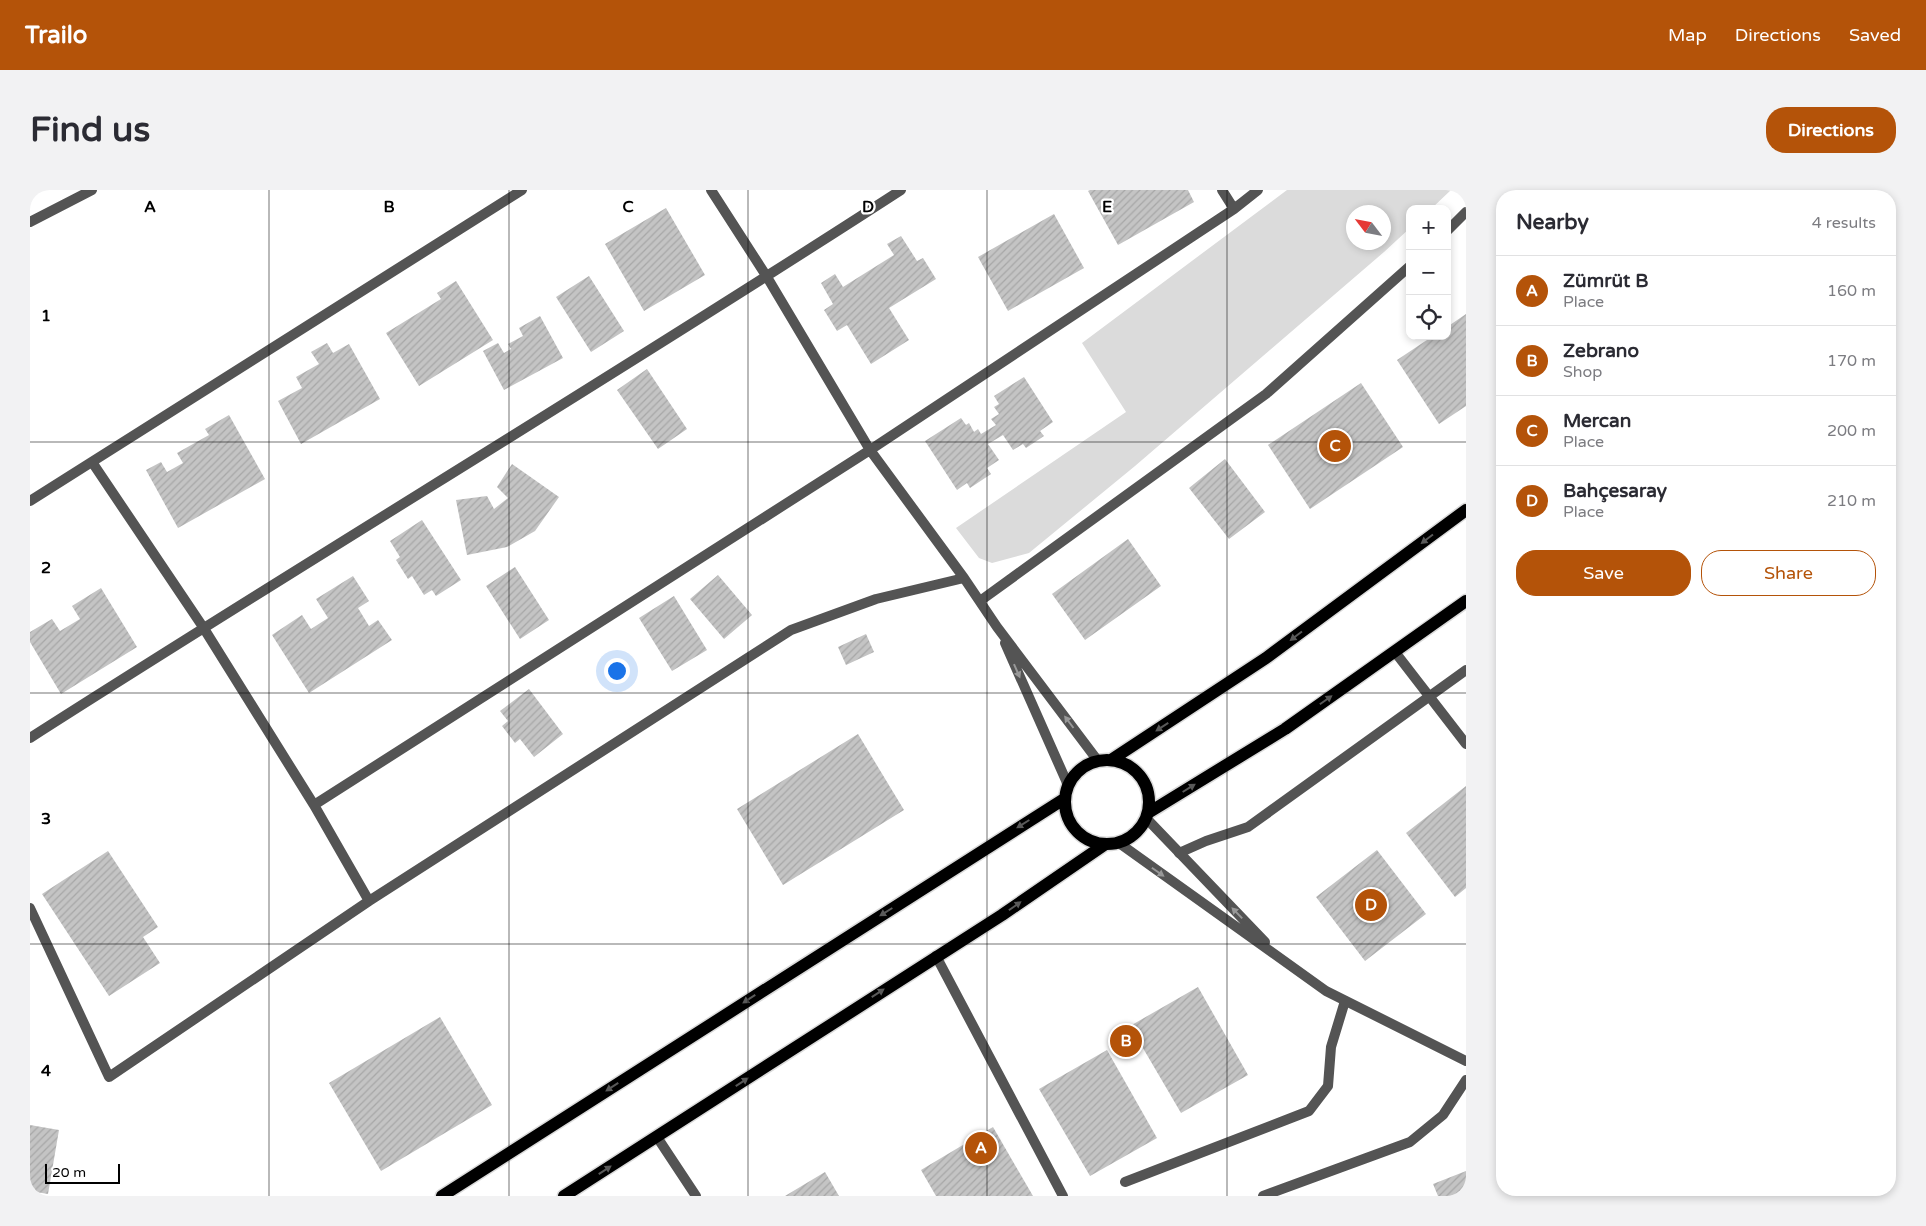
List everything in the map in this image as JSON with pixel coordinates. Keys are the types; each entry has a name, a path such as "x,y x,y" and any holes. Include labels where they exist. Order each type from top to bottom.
{"main road":[{"path":"1111,760 1266,658 1466,510"},
{"path":"1147,816 1285,728 1466,601"},
{"path":"1111,760 1126,764 1137,772 1146,785 1149,798 1147,816 1142,826 1132,837 1119,843 1104,845 1091,842 1079,835 1070,824 1064,798 1075,774 1085,766 1098,761 1111,760"},
{"path":"442,1196 1064,798"},
{"path":"564,1196 1002,915 1104,845"}],"street":[{"path":"30,222 92,190"},
{"path":"30,502 522,190"},
{"path":"712,190 767,277 870,450 997,626 1098,761"},
{"path":"30,738 203,627 767,277 901,190"},
{"path":"1222,190 1234,209"},
{"path":"314,805 870,450 1234,209 1258,190"},
{"path":"1451,226 1466,212"},
{"path":"980,601 1266,394 1406,270"},
{"path":"92,462 203,627 314,805 369,902"},
{"path":"30,908 35,931 109,1077 369,902 791,630 876,599 964,578"},
{"path":"997,626 1068,786"},
{"path":"1394,652 1466,744"},
{"path":"1179,853 1206,841 1248,827 1466,670"},
{"path":"1147,816 1179,853 1283,960"},
{"path":"1119,843 1326,991 1466,1061"},
{"path":"936,956 1063,1196"},
{"path":"1125,1182 1309,1111 1328,1086 1331,1047 1345,1001"},
{"path":"1263,1196 1410,1142 1443,1115 1466,1080"},
{"path":"657,1137 696,1196"}],"shaded area":[{"path":"1287,190 1451,190 1435,205 1406,205 1406,232 1391,246 1391,205 1346,205 1346,250 1386,250 1135,466 1029,553 992,563 979,558 956,528 1126,412 1082,343"}],"building":[{"path":"1188,190 1194,202 1118,245 1088,191"},
{"path":"666,208 705,275 644,311 605,244"},
{"path":"1054,214 1084,268 1008,311 978,257"},
{"path":"901,236 917,261 923,258 936,279 889,308 909,340 871,364 847,325 837,331 824,310 833,304 821,283 835,274 843,287 894,255 887,244"},
{"path":"589,276 624,331 591,352 556,297"},
{"path":"456,281 493,340 419,386 386,333 441,299 437,293"},
{"path":"1466,314 1466,406 1439,424 1397,360 1427,340 1451,340 1451,324"},
{"path":"540,316 563,358 504,390 483,351 498,343 504,353 511,349 508,344 523,336 519,328"},
{"path":"327,343 333,353 349,344 380,399 301,444 278,401 302,388 296,377 319,364 311,352"},
{"path":"647,369 687,429 658,449 617,390"},
{"path":"1024,377 1053,422 1040,431 1044,436 1026,448 1023,444 1013,450 1003,435 988,444 999,460 987,468 991,474 970,488 967,483 957,490 925,441 961,418 966,425 969,423 974,432 978,429 981,434 996,425 991,419 999,414 994,407 999,404 994,396"},
{"path":"1361,383 1403,447 1310,509 1268,445"},
{"path":"229,415 265,479 178,528 146,470 161,462 167,472 183,463 177,453 209,435 205,429"},
{"path":"1225,459 1265,512 1229,539 1189,488"},
{"path":"512,464 559,497 535,531 507,547 467,555 456,500 487,496 494,509 508,498 497,487"},
{"path":"422,520 461,580 436,596 432,590 424,595 412,576 408,579 396,560 400,557 390,541"},
{"path":"1128,539 1161,586 1085,640 1052,594"},
{"path":"515,567 549,620 520,639 486,586"},
{"path":"718,575 752,615 724,639 690,599"},
{"path":"353,576 369,601 358,608 369,626 378,620 392,640 309,693 272,635 302,615 311,629 328,618 316,599"},
{"path":"101,588 137,647 61,694 30,642 30,632 52,619 60,631 80,619 72,606"},
{"path":"674,596 707,650 672,671 639,618"},
{"path":"866,634 874,652 846,665 838,647"},
{"path":"529,689 563,734 534,757 520,739 515,743 502,726 508,721 500,711"},
{"path":"858,734 904,810 783,885 737,809"},
{"path":"1466,786 1466,888 1455,897 1406,833"},
{"path":"1377,850 1426,914 1365,961 1316,897"},
{"path":"108,851 158,927 143,937 160,963 109,996 42,894"},
{"path":"1198,987 1248,1075 1181,1113 1130,1026"},
{"path":"440,1017 492,1105 381,1171 329,1083"},
{"path":"1107,1050 1157,1138 1090,1176 1039,1089"},
{"path":"30,1125 59,1130 48,1194 30,1191"},
{"path":"993,1127 1033,1196 936,1196 921,1170"},
{"path":"1466,1171 1466,1196 1438,1196 1433,1184"},
{"path":"825,1172 839,1196 785,1196"}],"place":[{"name":"Mercan","path":"1335,446"},
{"name":"Bahçesaray","path":"1371,905"},
{"name":"Zebrano","path":"1126,1041"},
{"name":"Zümrüt B","path":"981,1148"}]}
